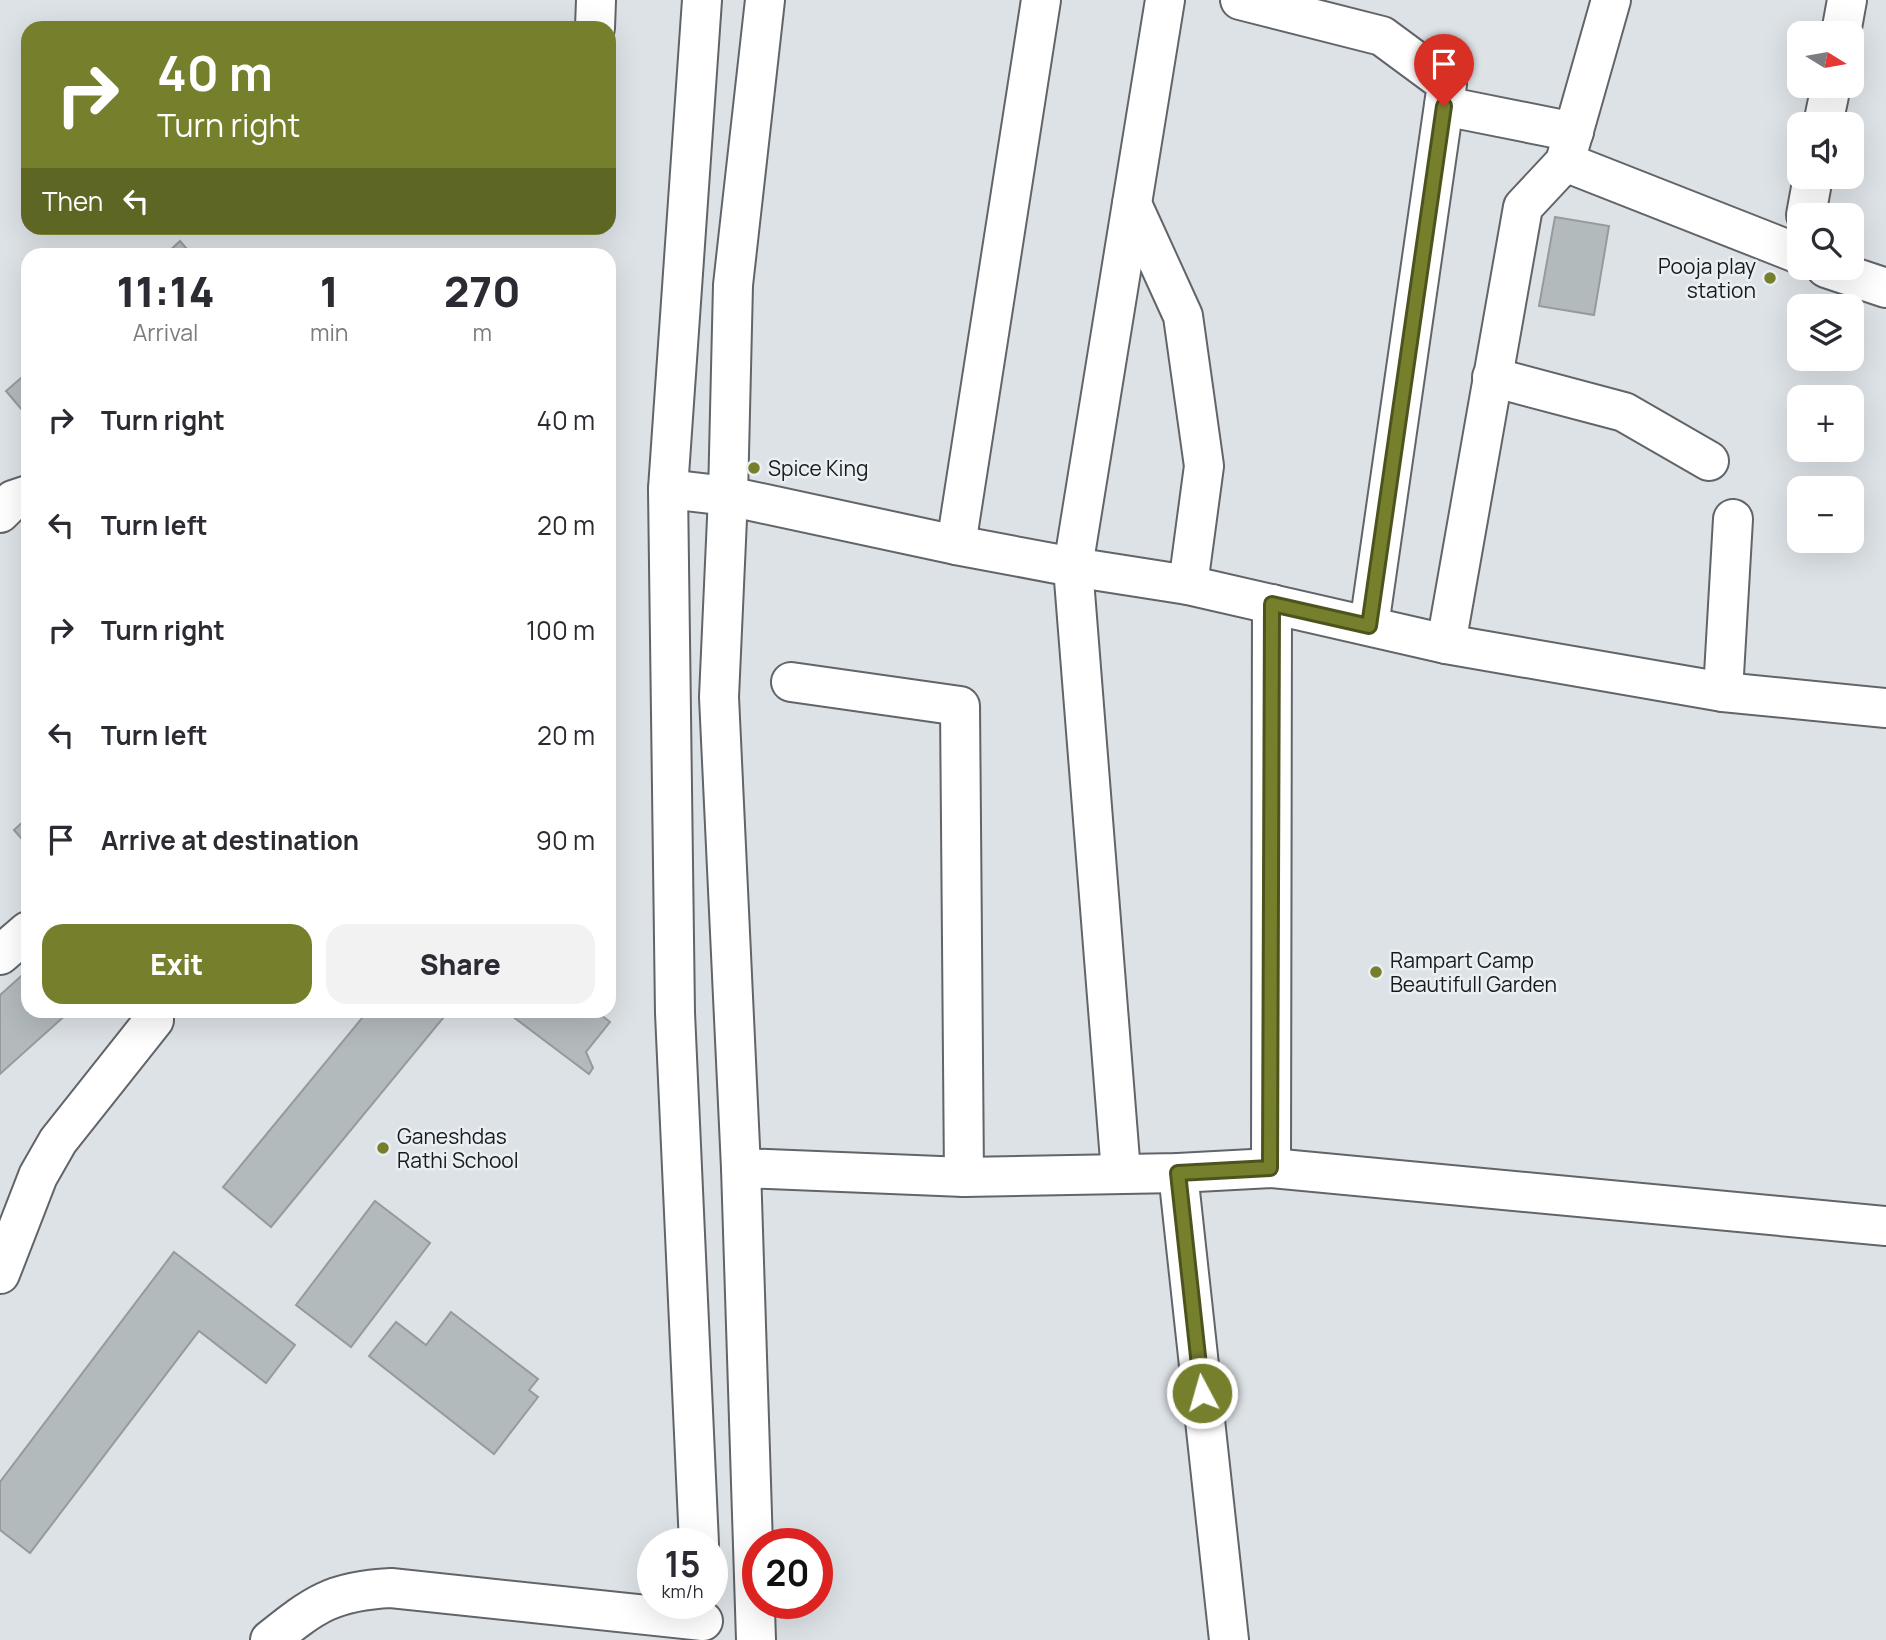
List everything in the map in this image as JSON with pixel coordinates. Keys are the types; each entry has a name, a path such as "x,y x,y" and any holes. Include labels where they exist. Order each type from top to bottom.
{"street":[{"path":"596,21 597,0"},
{"path":"698,1528 675,1013 668,489 702,0"},
{"path":"757,1640 741,1168 719,697 728,496 733,285 765,0"},
{"path":"956,545 1041,0"},
{"path":"1121,1173 1073,567 1165,0"},
{"path":"1240,0 1382,36 1447,83 1369,626"},
{"path":"1446,644 1523,207 1570,147 1611,0"},
{"path":"1843,21 1847,0"},
{"path":"1444,106 1570,147 1787,248"},
{"path":"1132,204 1184,316 1204,466 1188,585"},
{"path":"1862,280 1886,288"},
{"path":"1492,377 1624,412 1709,461"},
{"path":"668,489 728,496 956,545 1188,585 1446,644 1723,692 1886,707"},
{"path":"0,513 13,500 21,497"},
{"path":"1723,692 1733,519"},
{"path":"1270,1168 1272,604"},
{"path":"791,682 960,706 964,1177"},
{"path":"0,955 21,937"},
{"path":"0,1274 38,1176 58,1141 154,1020"},
{"path":"741,1168 964,1177 1178,1173 1270,1168 1886,1226"},
{"path":"1178,1173 1229,1640"},
{"path":"694,1419 749,1415"},
{"path":"270,1640 309,1608 336,1595 381,1588 703,1621"}],"building":[{"path":"1555,217 1609,226 1594,315 1539,306"},
{"path":"180,241 186,248 173,248"},
{"path":"21,378 21,409 6,391"},
{"path":"21,824 21,838 14,830"},
{"path":"21,976 21,1018 62,1018 0,1074 0,995"},
{"path":"362,1018 443,1018 271,1227 223,1187"},
{"path":"515,1018 605,1018 610,1022 586,1052 593,1068 589,1074"},
{"path":"375,1201 430,1243 351,1347 296,1305"},
{"path":"174,1252 295,1345 266,1383 199,1331 30,1553 0,1530 0,1482"},
{"path":"451,1312 538,1379 529,1390 538,1397 494,1454 369,1356 396,1322 426,1345"}],"place":[{"name":"Pooja play station","path":"1770,278"},
{"name":"Spice King","path":"754,468"},
{"name":"Rampart Camp Beautifull Garden","path":"1376,972"},
{"name":"Ganeshdas Rathi School","path":"383,1148"}],"route":[{"path":"1202,1393 1178,1173 1270,1168 1272,604 1369,626 1444,106"}]}
